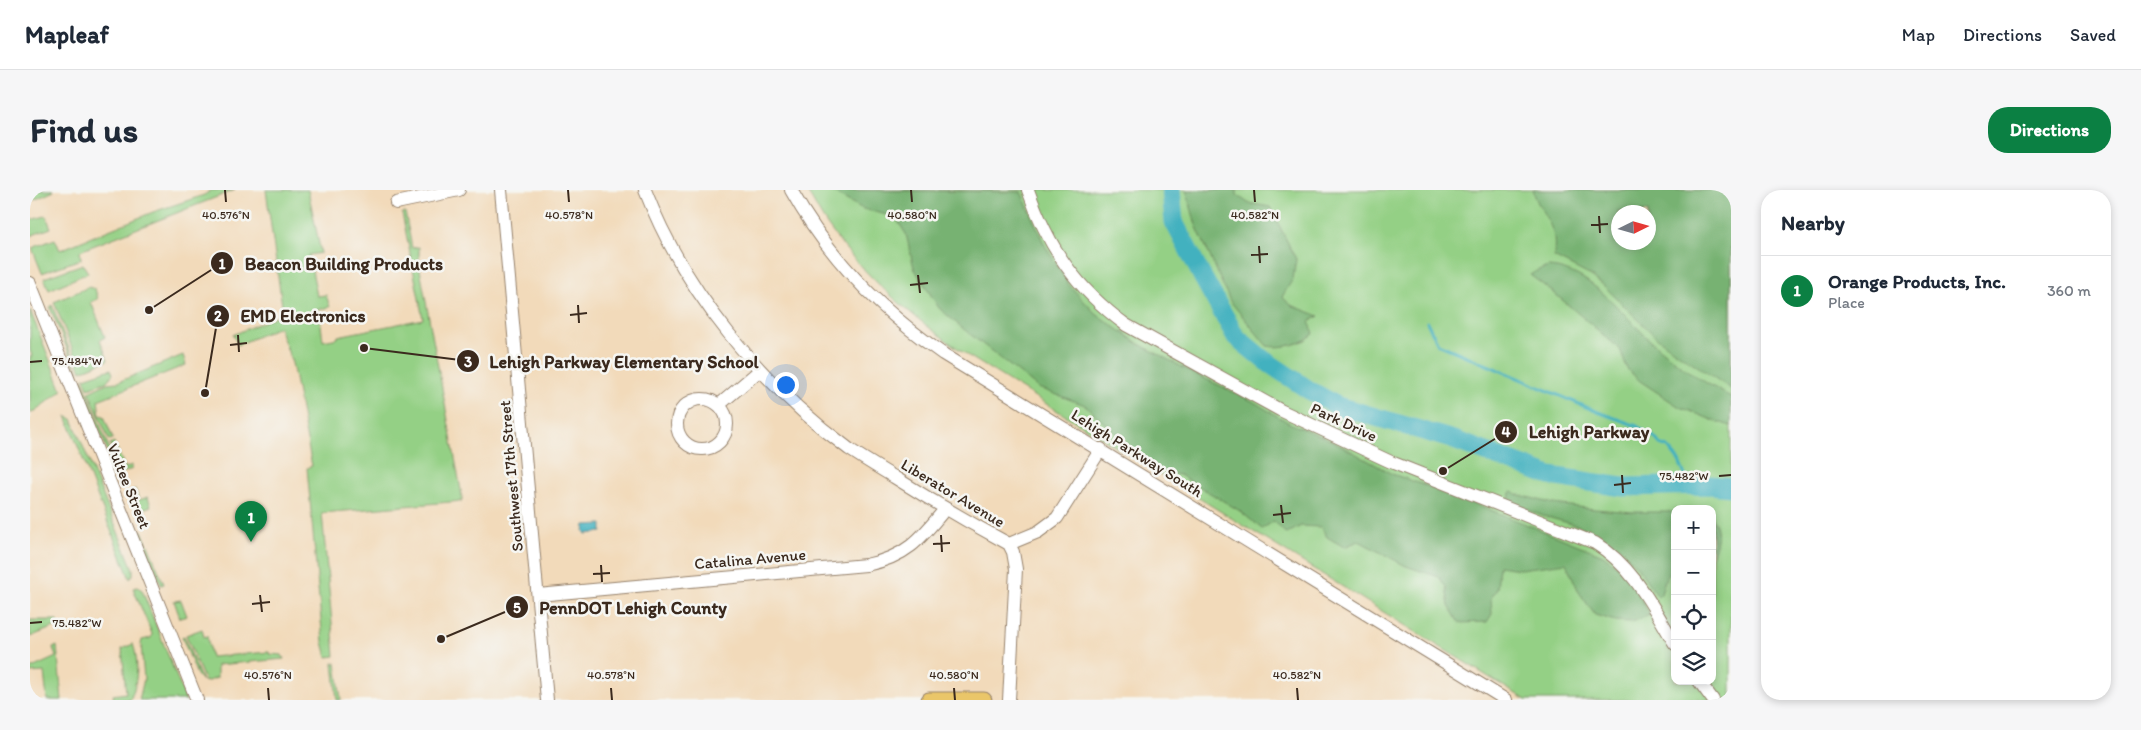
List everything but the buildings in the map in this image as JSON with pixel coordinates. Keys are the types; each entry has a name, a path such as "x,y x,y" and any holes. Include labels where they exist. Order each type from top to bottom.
{"main road":[{"path":"929,700 984,700"}],"street":[{"path":"396,203 459,190"},
{"name":"Southwest 17th Street","path":"502,190 548,700"},
{"name":"Liberator Avenue","path":"645,190 664,232 699,290 720,321 760,370 795,404 851,450 945,509 1009,544 1013,552 1016,569 1009,700"},
{"name":"Lehigh Parkway South","path":"791,190 814,229 860,285 896,319 943,354 1506,700"},
{"name":"Park Drive","path":"1028,190 1047,236 1070,272 1099,304 1126,326 1280,410 1391,462 1595,543 1621,562 1633,576 1673,640"},
{"name":"Vultee Street","path":"30,284 197,700"},
{"path":"719,406 760,370"},
{"path":"697,399 705,399 719,406 724,413 726,430 717,444 701,449 685,443 677,429 676,421 683,406 697,399"},
{"path":"1009,544 1038,532 1057,518 1101,450"},
{"name":"Catalina Avenue","path":"538,595 866,565 881,562 896,556 922,538 945,509"},
{"path":"1702,685 1713,700"}],"green space":[{"path":"30,190 53,190 54,191 30,202"},
{"path":"212,190 235,190 80,251 81,259 42,273 32,248 55,239 60,250 153,212 204,195"},
{"path":"266,190 308,190 321,253 309,255 317,296 326,295 330,307 317,310 318,317 320,317 323,341 338,338 338,336 423,319 402,213 405,212 412,248 419,247 419,264 462,496 462,501 322,513 335,656 327,657 323,642 307,468 312,466 292,363 279,327 238,345 233,335 283,313"},
{"path":"806,190 1731,190 1731,700 1526,700 967,355 892,297 858,263 825,222"},
{"path":"828,190 1021,192 1044,244 1069,285 1096,314 1139,344 1195,374 1252,401 1289,423 1333,441 1392,474 1453,495 1603,555 1626,573 1650,615 1632,622 1615,621 1595,615 1579,592 1566,563 1520,569 1499,566 1497,589 1491,598 1492,614 1487,622 1459,623 1449,606 1446,587 1439,577 1406,566 1359,541 1344,547 1327,537 1321,527 1301,526 1286,534 1274,521 1262,529 1240,511 1180,475 1167,473 1147,463 1085,405 1038,388 939,308 914,268 906,234 895,217 863,209"},
{"path":"1186,190 1237,190 1237,195 1248,203 1270,207 1296,259 1293,279 1282,297 1291,305 1319,316 1309,322 1314,333 1310,337 1292,345 1267,346 1230,301 1196,225"},
{"path":"1533,190 1731,190 1731,389 1655,336 1602,284 1591,276 1554,257 1552,231"},
{"path":"46,216 51,228 30,236 30,220"},
{"path":"83,264 88,273 49,290 44,278"},
{"path":"1549,267 1565,270 1593,285 1670,357 1700,379 1731,397 1731,426 1678,406 1640,381 1627,369 1620,349 1530,275 1538,270"},
{"path":"89,287 95,289 98,299 91,302 105,337 100,340 108,360 81,371 54,302"},
{"path":"52,305 78,372 50,308"},
{"path":"30,310 62,391 30,414 30,357 32,356 30,350"},
{"path":"183,355 186,365 98,400 100,415 104,416 113,439 109,440 89,392 107,383 118,382"},
{"path":"111,369 113,374 106,382 88,388 84,378"},
{"path":"82,379 119,473 116,473 80,382"},
{"path":"66,416 72,419 133,569 133,575 130,579"},
{"path":"114,442 125,468 132,465 132,469 122,473 110,444"},
{"path":"135,489 139,500 148,497 151,506 137,511 129,491"},
{"path":"1512,490 1516,494 1554,504 1634,512 1671,512 1671,571 1666,577 1661,594 1658,597 1636,565 1609,542 1579,526 1540,515 1508,501"},
{"path":"139,531 142,531 164,584 161,585"},
{"path":"138,587 142,590 186,700 139,700 144,679 141,644 142,640 151,638 152,634 133,588"},
{"path":"181,600 187,616 180,618 174,601"},
{"path":"30,620 56,620 59,625 30,637"},
{"path":"202,629 204,637 207,636 211,657 269,652 269,654 282,655 284,659 217,665 217,678 205,682 186,635"},
{"path":"184,636 202,681 197,675 182,637"},
{"path":"133,644 137,672 133,693 130,700 114,700 113,695 126,693 122,649"},
{"path":"57,646 62,700 47,700 44,672 30,673 30,669 56,657 53,648"},
{"path":"333,663 336,663 341,700 337,700"}],"water":[{"path":"602,524 602,532 586,534 584,531 585,525"}],"waterway":[{"path":"1171,190 1174,222 1236,337 1264,360 1309,390 1338,406 1454,440 1550,476 1623,487 1710,485 1731,487"},
{"path":"1427,322 1438,344 1598,412 1637,426 1654,437 1660,444 1668,447 1679,461 1689,485"}],"place":[{"name":"Beacon Building Products","path":"149,310"},
{"name":"Lehigh Parkway Elementary School","path":"364,348"},
{"name":"EMD Electronics","path":"205,393"},
{"name":"Lehigh Parkway","path":"1443,471"},
{"name":"Orange Products, Inc.","path":"251,542"},
{"name":"PennDOT Lehigh County","path":"441,639"}]}
